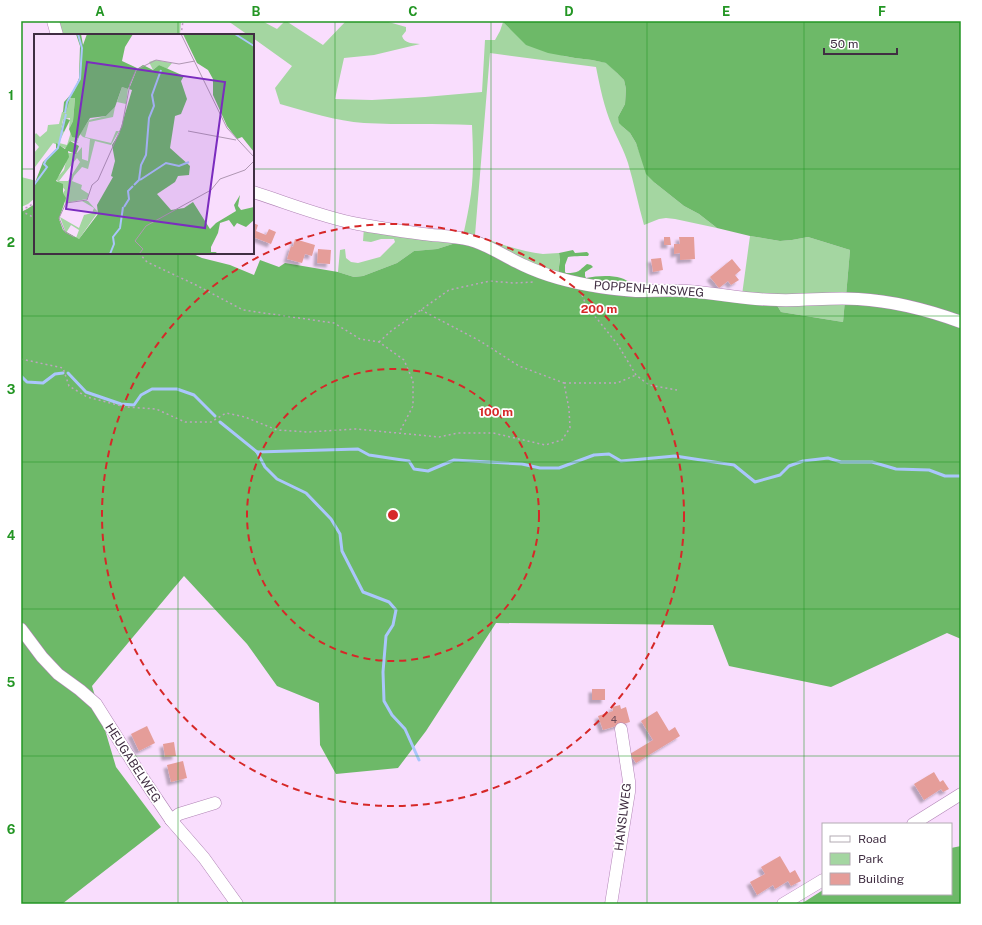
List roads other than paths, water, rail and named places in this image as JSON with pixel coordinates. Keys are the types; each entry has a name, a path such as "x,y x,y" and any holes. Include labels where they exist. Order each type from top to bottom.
{"street":[{"path":"53,21 58,34"},
{"name":"POPPENHANSWEG","path":"254,192 343,221 378,228 467,240 484,245 523,265 551,275 597,287 620,290 686,291 753,299 858,299 914,307 961,322"},
{"name":"HEUGABELWEG","path":"21,629 42,657 58,674 96,704 171,820 204,858 237,904"},
{"name":"HANSLWEG","path":"611,904 629,792 629,781 621,730"},
{"path":"915,823 961,794"},
{"path":"171,820 179,814 215,803"},
{"path":"783,904 822,881"}],"waterway":[{"path":"21,376 27,382 43,383 55,374 63,373"},
{"path":"68,373 86,392 121,404 134,405 141,395 152,389 177,389 194,395 215,416"},
{"path":"220,422 257,452 358,449 369,455 409,461 414,469 428,471 454,460 522,464 540,468 559,468 594,455 609,454 621,461 675,456 734,465 755,482 780,475 789,466 803,461 828,458 841,462 872,462 896,469 929,470 945,476 961,476"},
{"path":"257,452 265,467 277,479 306,493 331,519 340,534 342,551 363,592 389,602 396,610 393,625 386,636 383,672 384,701 392,715 405,729 419,760"}]}
